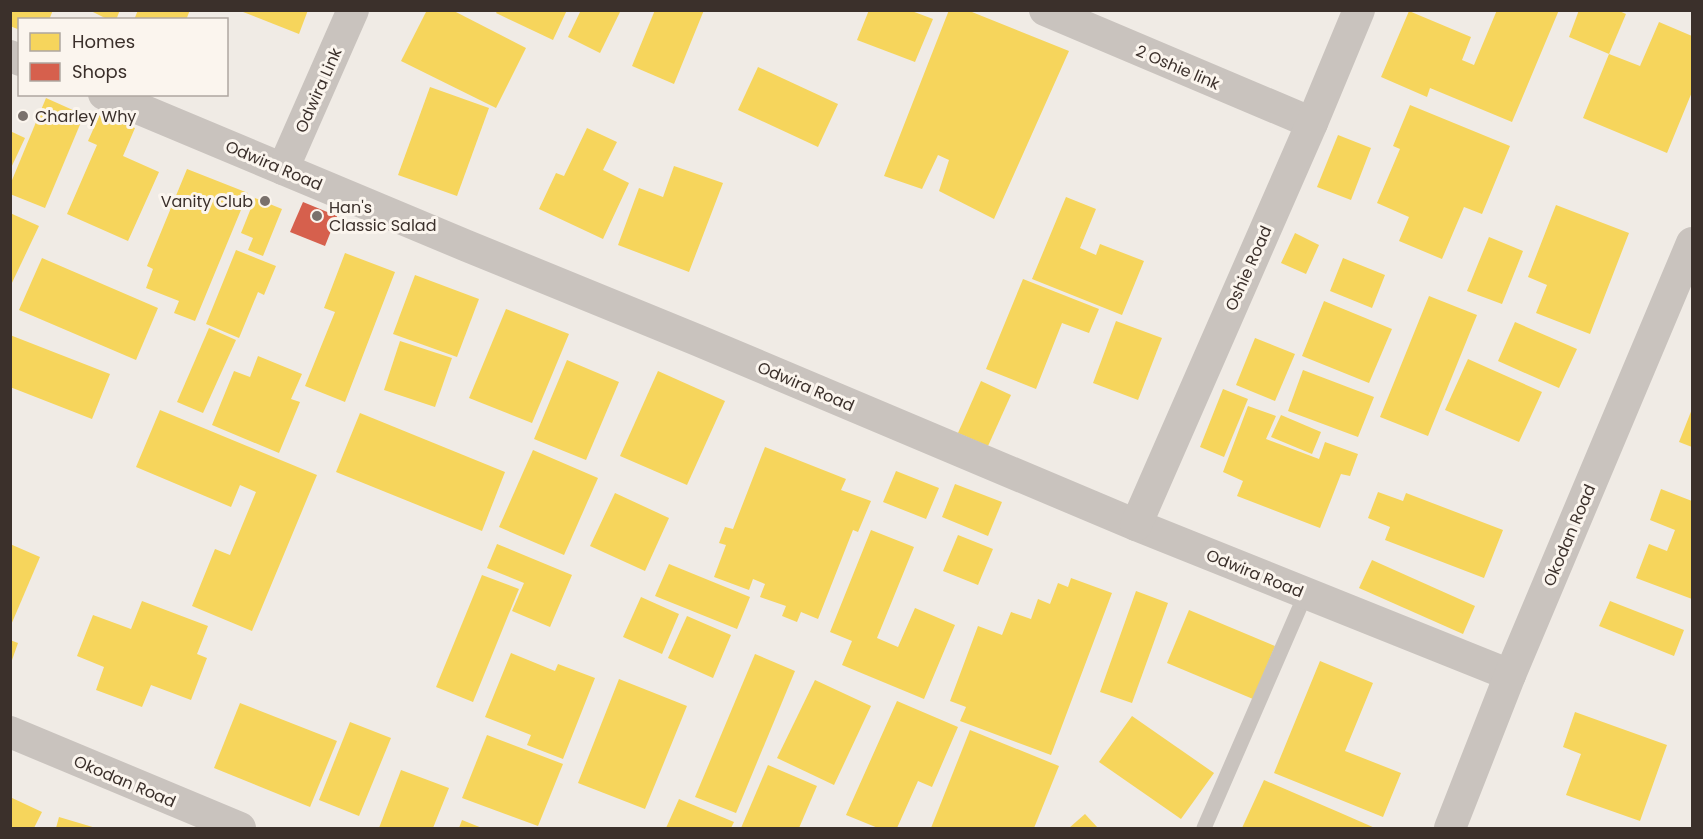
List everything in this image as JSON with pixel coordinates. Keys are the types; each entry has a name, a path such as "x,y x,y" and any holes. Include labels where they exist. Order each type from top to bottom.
{"street":[{"name":"Odwira Link","path":"283,169 353,10"},
{"name":"2 Oshie link","path":"1045,10 1312,123"},
{"name":"Oshie Road","path":"1137,525 1359,10"},
{"name":"Odwira Road","path":"109,96 1137,525 1510,675"},
{"name":"Okodan Road","path":"1450,828 1510,675 1692,243"},
{"name":"Okodan Road","path":"10,732 240,828"}],"lane":[{"path":"1203,828 1306,593"}],"building: Homes":[{"path":"10,10 53,10 50,18 18,18 18,29 10,26"},
{"path":"89,10 120,10 117,18 105,18"},
{"path":"138,10 190,10 187,18 135,18"},
{"path":"238,10 308,10 299,34"},
{"path":"427,10 452,10 526,48 496,108 401,61"},
{"path":"498,10 567,10 553,40 496,13"},
{"path":"581,10 621,10 600,53 568,37"},
{"path":"655,10 704,10 674,84 632,66"},
{"path":"869,10 909,10 933,19 915,62 857,40"},
{"path":"949,10 967,10 1069,51 994,219 939,191 949,160 938,155 922,189 884,176"},
{"path":"1497,10 1559,10 1512,122 1430,88 1427,97 1381,77 1409,11 1471,37 1462,60 1474,65"},
{"path":"1579,10 1617,10 1626,14 1609,54 1569,37"},
{"path":"1659,22 1692,36 1692,92 1667,153 1583,118 1609,54 1640,66"},
{"path":"758,67 838,104 818,147 738,110"},
{"path":"430,87 489,108 457,196 398,175"},
{"path":"46,98 84,115 45,208 10,194 10,185"},
{"path":"1410,105 1510,146 1482,214 1464,207 1442,259 1399,241 1409,217 1377,203 1400,149 1393,146"},
{"path":"100,114 135,128 123,156 159,172 128,241 67,214 97,145 88,141"},
{"path":"587,128 617,142 603,170 629,183 603,239 539,209 556,173 564,176"},
{"path":"10,131 25,138 10,170"},
{"path":"1338,135 1371,148 1351,200 1317,187"},
{"path":"674,166 723,183 689,272 618,245 639,188 663,197"},
{"path":"187,169 248,193 195,321 174,313 179,301 146,288 153,269 147,266"},
{"path":"1066,197 1096,209 1080,248 1096,255 1100,244 1144,261 1122,315 1032,279"},
{"path":"255,198 282,209 263,256 248,250 253,238 241,233"},
{"path":"1556,205 1629,233 1590,334 1536,313 1547,285 1528,277"},
{"path":"10,213 39,226 10,287"},
{"path":"1295,233 1319,245 1306,274 1281,263"},
{"path":"1489,237 1523,251 1502,304 1467,291"},
{"path":"236,250 276,266 264,295 258,292 239,338 206,324"},
{"path":"345,253 395,272 345,402 305,386 335,312 324,308"},
{"path":"42,258 158,308 136,360 19,310"},
{"path":"1343,258 1385,275 1372,308 1330,291"},
{"path":"415,275 479,299 457,357 393,334"},
{"path":"1023,279 1099,309 1089,333 1062,323 1036,389 986,369"},
{"path":"1429,296 1477,315 1428,436 1380,417"},
{"path":"1324,301 1392,329 1369,383 1302,356"},
{"path":"506,309 569,334 532,423 469,398"},
{"path":"1116,321 1162,338 1138,400 1093,383"},
{"path":"1515,322 1577,349 1559,388 1498,361"},
{"path":"209,328 236,340 203,413 177,402"},
{"path":"10,335 110,374 92,419 10,387"},
{"path":"1255,338 1295,354 1275,401 1236,385"},
{"path":"400,341 452,358 435,407 384,390"},
{"path":"258,356 302,374 291,399 300,402 279,453 212,425 234,371 250,377"},
{"path":"1468,359 1542,392 1519,442 1445,410"},
{"path":"567,360 619,382 586,460 534,439"},
{"path":"1303,370 1374,397 1358,437 1288,411"},
{"path":"658,371 725,401 687,485 620,456"},
{"path":"981,381 1011,395 988,446 958,433"},
{"path":"1223,389 1248,399 1224,457 1200,447"},
{"path":"1248,406 1276,416 1266,439 1319,459 1325,442 1358,454 1350,476 1341,474 1320,528 1237,496 1243,481 1223,472"},
{"path":"1692,409 1692,447 1679,442"},
{"path":"160,410 317,475 252,631 192,606 215,549 230,555 256,492 240,485 231,507 136,467"},
{"path":"360,413 505,472 482,531 336,472"},
{"path":"1281,415 1321,432 1312,454 1271,437"},
{"path":"765,447 846,479 841,490 871,501 858,532 853,530 818,619 801,612 797,622 782,616 786,606 760,597 765,584 753,579 749,590 714,577 726,545 719,543 725,527 733,529"},
{"path":"533,450 598,478 564,555 499,527"},
{"path":"896,471 939,488 926,519 883,502"},
{"path":"955,484 1002,502 988,536 942,517"},
{"path":"1661,489 1692,501 1692,599 1636,578 1649,544 1667,551 1675,530 1650,520"},
{"path":"1378,492 1403,501 1406,493 1503,530 1484,578 1385,540 1390,527 1368,518"},
{"path":"615,493 669,518 645,571 590,546"},
{"path":"871,530 914,547 877,638 898,647 915,608 955,625 924,699 842,665 852,641 830,632"},
{"path":"958,535 993,549 978,585 943,571"},
{"path":"10,544 40,557 11,625 10,625"},
{"path":"497,544 572,575 550,627 512,611 524,583 487,568"},
{"path":"1372,560 1475,606 1463,634 1359,588"},
{"path":"669,564 750,597 737,629 655,596"},
{"path":"482,575 519,589 473,702 436,687"},
{"path":"1071,578 1112,593 1051,755 960,721 966,707 950,701 978,626 1002,635 1011,612 1031,619 1038,599 1050,604 1058,583 1068,587"},
{"path":"1136,591 1168,603 1132,703 1100,692"},
{"path":"641,597 679,614 662,654 623,637"},
{"path":"142,601 208,626 197,654 207,658 191,700 151,685 142,707 96,690 104,667 77,656 93,615 131,629"},
{"path":"1610,601 1684,630 1674,656 1599,626"},
{"path":"1189,610 1275,646 1253,699 1167,663"},
{"path":"687,616 731,635 713,678 668,658"},
{"path":"10,640 18,643 11,663 10,663"},
{"path":"511,653 555,671 558,664 595,678 563,759 527,745 531,735 485,717"},
{"path":"755,654 795,671 736,813 695,797"},
{"path":"1320,661 1373,683 1345,751 1401,773 1383,817 1274,773"},
{"path":"619,679 687,706 645,809 578,783"},
{"path":"815,680 871,706 834,785 777,758"},
{"path":"897,701 958,727 932,787 918,781 897,828 878,828 846,815"},
{"path":"240,703 337,741 310,807 214,768"},
{"path":"1575,712 1667,745 1640,821 1566,795 1581,754 1563,747"},
{"path":"1132,716 1214,773 1181,819 1099,762"},
{"path":"350,722 391,738 359,816 319,800"},
{"path":"970,730 1059,766 1034,828 931,828"},
{"path":"487,735 563,764 538,826 462,798"},
{"path":"768,765 817,786 799,828 741,828"},
{"path":"401,770 449,788 433,828 379,828"},
{"path":"1264,780 1343,814 1375,828 1242,828"},
{"path":"10,797 42,812 34,828 10,828"},
{"path":"679,799 734,822 731,828 666,828"},
{"path":"1085,814 1098,828 1069,828"},
{"path":"59,817 96,828 56,828"},
{"path":"462,820 482,828 459,828"}],"building: Shops":[{"path":"303,202 337,216 325,246 290,232"}],"place":[{"name":"Charley Why","path":"23,116"},
{"name":"Vanity Club","path":"265,201"},
{"name":"Han's Classic Salad","path":"317,216"}]}
